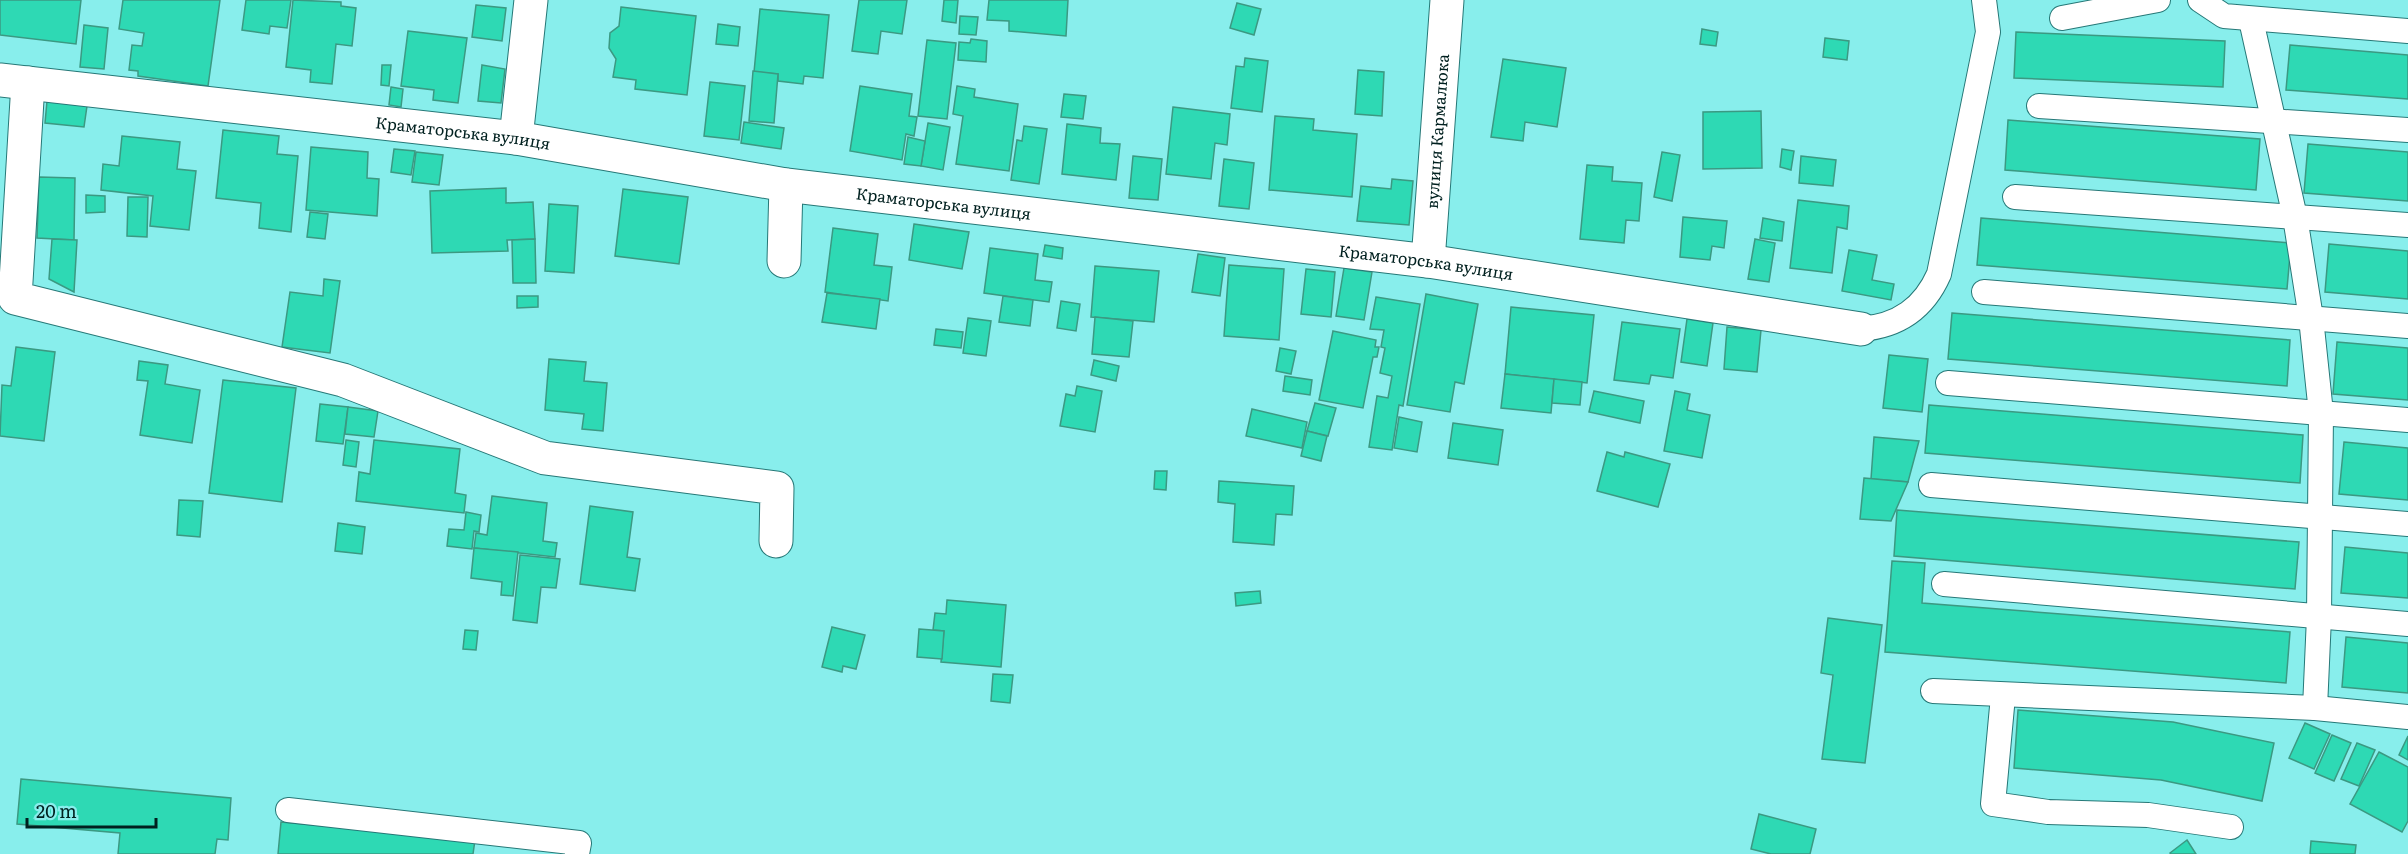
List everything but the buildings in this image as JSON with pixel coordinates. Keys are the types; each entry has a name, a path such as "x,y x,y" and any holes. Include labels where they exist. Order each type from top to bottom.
{"street":[{"path":"516,138 531,0"},
{"name":"вулиця Кармалюка","path":"1428,261 1447,0"},
{"name":"Краматорська вулиця","path":"776,542 777,488 545,458 343,380 15,297 14,82 516,138 786,185 1428,261 1862,329"},
{"path":"784,261 786,185"}],"lane":[{"path":"1862,329 1878,327 1909,314 1927,296 1939,274 1988,32 1984,0"},
{"path":"2062,18 2158,0"},
{"path":"2200,0 2224,16 2408,31"},
{"path":"2251,20 2295,217 2311,318 2321,413 2319,617 2315,708"},
{"path":"2039,106 2408,130"},
{"path":"2015,197 2408,225"},
{"path":"1984,292 2408,326"},
{"path":"1948,383 2408,420"},
{"path":"1931,485 2408,524"},
{"path":"1944,584 2408,624"},
{"path":"1934,691 2003,696 2315,708 2408,717"},
{"path":"2003,696 1993,804 2048,812 2148,815 2231,827"},
{"path":"288,810 579,843 577,854"}]}
